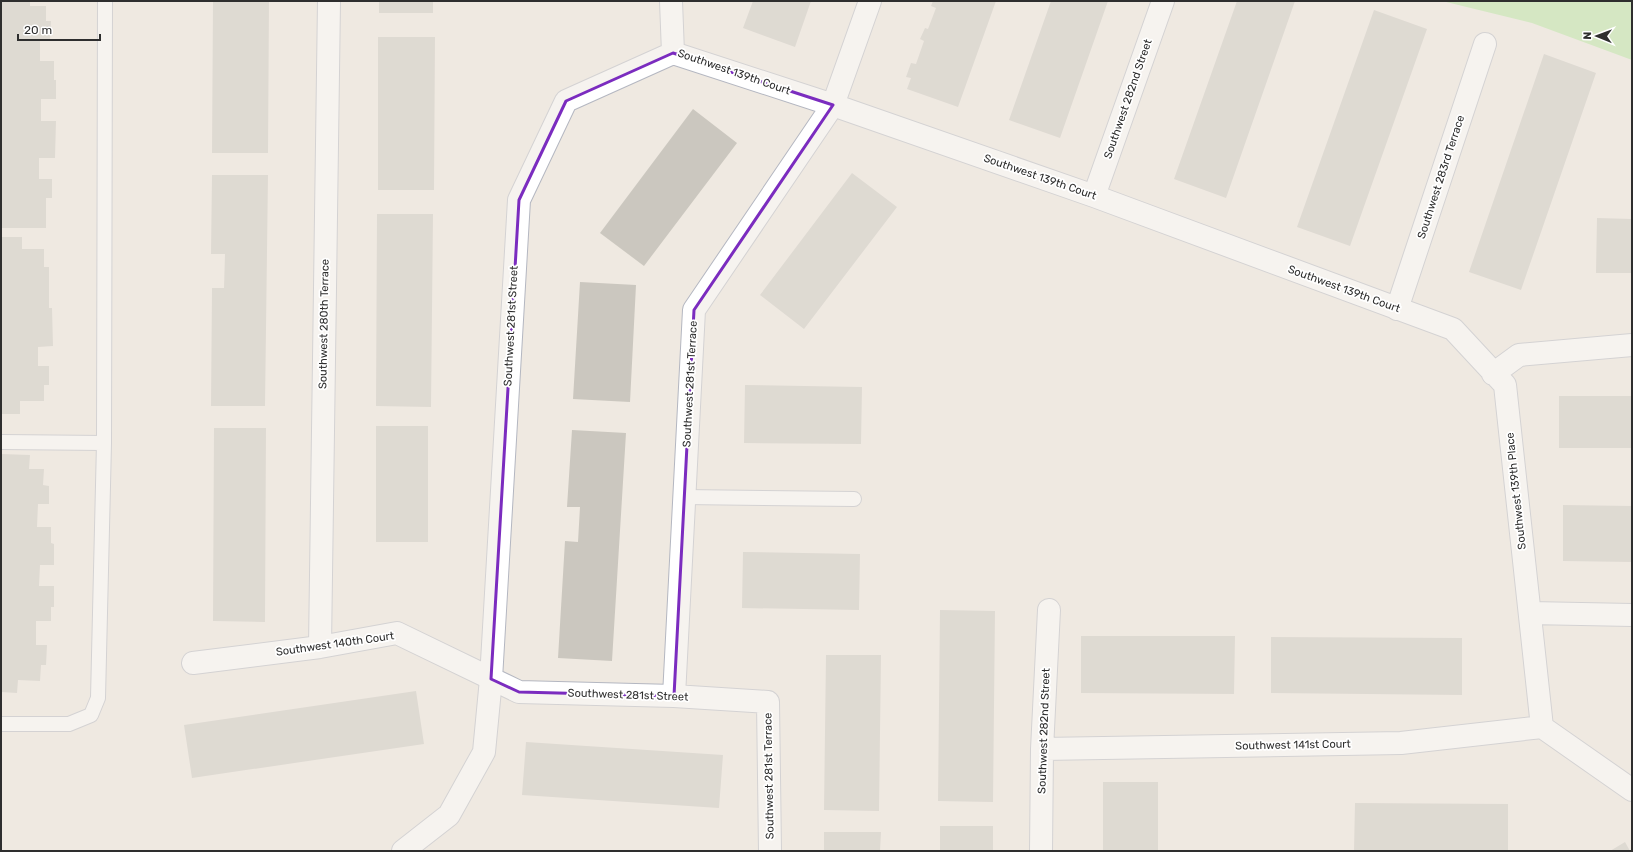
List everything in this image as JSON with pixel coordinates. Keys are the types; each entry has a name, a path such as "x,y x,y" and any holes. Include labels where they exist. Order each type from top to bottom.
{"street":[{"name":"Southwest 280th Terrace","path":"320,647 329,1"},
{"name":"Southwest 139th Court","path":"671,1 673,53 832,105 1094,196 1453,330"},
{"name":"Southwest 281st Terrace","path":"674,696 683,497 694,310 832,105 870,1"},
{"name":"Southwest 282nd Street","path":"1094,196 1163,1"},
{"name":"Southwest 283rd Terrace","path":"1397,309 1484,44"},
{"name":"Southwest 281st Street","path":"403,851 449,815 484,752 491,679 519,200 566,102 673,53"},
{"name":"Southwest 139th Place","path":"1453,330 1505,386 1542,727"},
{"path":"1493,374 1519,355 1632,345"},
{"name":"Southwest 282nd Street","path":"1041,851 1042,749 1049,610"},
{"path":"1530,612 1632,615"},
{"name":"Southwest 140th Court","path":"193,663 320,647 397,633 491,679"},
{"name":"Southwest 281st Street","path":"491,679 519,692 674,696 768,702"},
{"name":"Southwest 281st Terrace","path":"768,702 770,851"},
{"path":"1542,727 1632,790"},
{"name":"Southwest 141st Court","path":"1042,749 1401,743 1542,727"}],"lane":[{"path":"1,724 69,724 91,715 98,698 104,443 105,1"},
{"path":"1,442 104,443"},
{"path":"683,497 854,499"}],"highlighted area":[{"path":"673,53 833,105 694,310 674,696 519,692 491,679 519,200 566,101"}],"green space":[{"path":"1442,1 1632,1 1632,60 1532,23"}],"building":[{"path":"1,1 30,1 30,6 46,6 46,21 51,21 50,40 40,41 40,61 54,61 54,80 56,80 56,99 41,99 41,121 56,121 55,158 39,158 39,179 52,179 52,198 46,198 46,228 1,228"},
{"path":"213,1 269,1 268,153 212,153"},
{"path":"379,1 433,1 433,13 379,13"},
{"path":"753,1 811,1 795,47 743,28"},
{"path":"933,1 996,1 958,107 907,89 911,78 906,77 911,63 916,64 924,41 920,39 925,28 928,29 936,8 931,6"},
{"path":"1051,1 1108,1 1060,138 1009,120"},
{"path":"1237,1 1295,1 1226,198 1174,179"},
{"path":"1374,10 1427,29 1350,246 1297,227"},
{"path":"378,37 435,37 434,190 378,190"},
{"path":"1544,54 1596,73 1521,290 1469,272"},
{"path":"693,109 737,143 644,266 600,233"},
{"path":"852,173 897,207 804,329 760,295"},
{"path":"212,175 268,175 265,406 211,406 212,288 224,288 225,254 211,254"},
{"path":"377,214 433,214 431,407 376,406"},
{"path":"1597,218 1632,219 1632,273 1596,273"},
{"path":"1,237 22,237 22,249 44,249 44,267 49,267 49,308 52,308 53,346 38,347 38,366 49,366 49,385 44,385 44,401 20,401 20,414 1,414"},
{"path":"580,282 636,285 630,402 573,399"},
{"path":"745,385 862,387 861,444 744,443"},
{"path":"1559,396 1632,396 1632,448 1559,448"},
{"path":"376,426 428,426 428,542 376,542"},
{"path":"214,428 266,428 265,622 213,621"},
{"path":"572,430 626,433 612,661 558,658 565,541 578,542 580,507 567,507"},
{"path":"1,454 30,455 29,469 44,469 43,485 49,486 49,504 38,504 37,527 51,527 51,543 54,544 54,565 40,565 39,586 54,586 54,607 51,607 51,621 36,621 36,645 47,645 46,665 41,665 40,681 18,680 17,693 1,692"},
{"path":"1563,505 1632,506 1632,562 1563,561"},
{"path":"743,552 860,554 859,610 742,608"},
{"path":"940,610 995,611 993,802 938,801"},
{"path":"1081,636 1235,636 1234,694 1081,693"},
{"path":"1271,637 1462,638 1462,695 1271,693"},
{"path":"826,655 881,655 879,811 824,810"},
{"path":"416,691 424,744 192,778 184,725"},
{"path":"526,742 723,755 719,808 522,795"},
{"path":"1103,782 1158,782 1158,851 1103,851"},
{"path":"1355,803 1508,804 1508,851 1354,851"},
{"path":"940,826 993,826 993,851 940,851"},
{"path":"824,832 881,832 880,851 824,851"},
{"path":"1625,842 1630,851 1610,851"}]}
